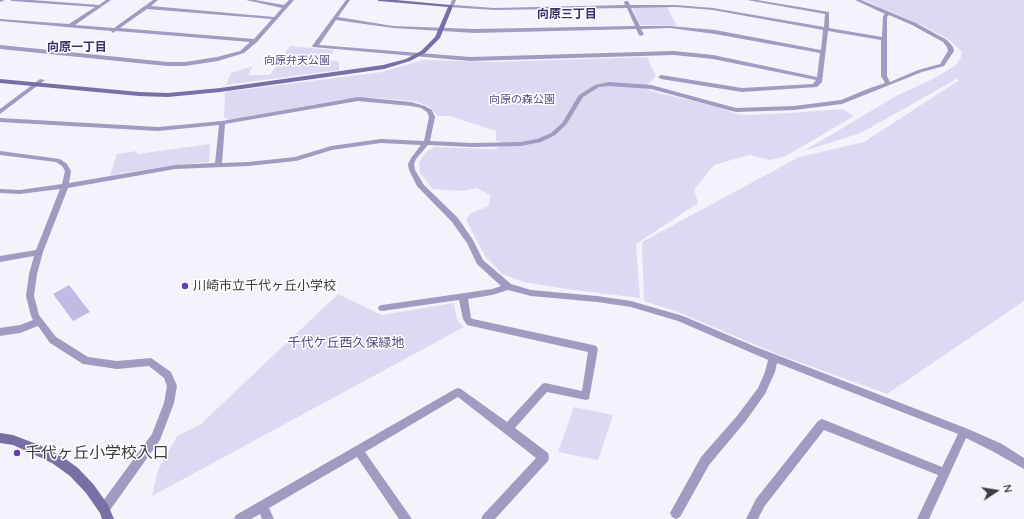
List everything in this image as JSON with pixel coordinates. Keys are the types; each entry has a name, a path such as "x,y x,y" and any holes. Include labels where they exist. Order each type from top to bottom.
{"street":[{"path":"12,0 49,1 100,6"},
{"path":"70,26 109,0"},
{"path":"109,33 156,0"},
{"path":"248,0 285,7"},
{"path":"0,47 82,53 167,64 185,64 218,59 242,52 255,41 292,0"},
{"path":"348,0 315,46 470,59 650,55 674,53 713,57 819,79"},
{"path":"379,0 511,9 628,5 676,6 713,9 884,39"},
{"path":"0,81 139,94 168,95 220,90 376,68 401,62 418,55 430,45 437,38 454,0"},
{"path":"625,0 641,34"},
{"path":"651,87 660,76 742,90 814,86 819,82 827,13 775,2 749,0"},
{"path":"0,191 20,192 65,186 175,167 248,164 296,159 331,148 381,141 497,145 539,141 552,134 564,124 581,96 592,89 609,84 651,87 736,110 794,108 842,102 920,71 942,65 951,51 950,47 945,41 914,24 857,0"},
{"path":"146,7 275,18"},
{"path":"888,84 884,76 884,39 885,16 889,13"},
{"path":"335,18 393,27 508,32 670,27 697,29 822,52"},
{"path":"0,20 255,41"},
{"path":"647,47 650,55"},
{"path":"72,60 82,53"},
{"path":"0,112 42,80"},
{"path":"0,120 158,129 222,123 358,99 423,106 430,111 432,117 427,142 419,150 411,164 412,170 421,186 455,220 470,242 480,262 508,287 531,293 597,299 631,304 653,309 680,318 773,358 964,432 998,448 1024,464"},
{"path":"218,165 222,123"},
{"path":"0,153 58,160 65,165 68,171 65,186 39,252 33,274 30,296 35,316 39,322 53,340 86,361 117,365 151,362 168,374 172,386 169,404 156,437 106,514 90,489 74,472 56,459 30,447 0,438"},
{"path":"0,259 39,252"},
{"path":"382,308 492,292 508,287"},
{"path":"463,296 467,319 470,322 592,349 586,396 544,387 508,429"},
{"path":"0,332 39,322"},
{"path":"676,513 705,461 741,420 762,391 770,372 773,358"},
{"path":"240,519 458,392 544,457 487,519"},
{"path":"752,519 760,503 822,424 945,473"},
{"path":"923,519 964,432"},
{"path":"358,450 406,519"},
{"path":"263,506 268,519"}],"green space":[{"path":"863,0 1024,0 1024,301 887,394 777,354 678,312 644,301 642,242 799,157 864,142 958,81 958,78 861,133 804,151 896,96 933,79 956,65 961,57 962,52 948,39 924,26"},
{"path":"667,7 677,26 640,25 633,8"},
{"name":"向原弁天公園","path":"290,46 334,50 326,60 339,61 339,70 226,85 231,73 253,66 248,75 270,75"},
{"name":"向原の森公園","path":"647,57 656,76 644,88 654,92 720,107 737,114 744,115 842,109 854,116 786,156 770,160 749,155 714,165 694,190 698,203 636,244 640,298 524,282 502,274 485,256 466,220 471,213 489,206 490,195 477,188 461,191 433,189 420,173 419,163 425,153 435,147 494,149 499,147 500,141 496,141 496,131 450,116 437,116 428,106 415,101 375,98 343,99 229,120 224,117 225,92 382,72 423,60 494,62"},
{"path":"210,144 209,162 168,166 110,175 117,154 137,151 137,154"},
{"name":"千代ケ丘西久保緑地","path":"338,294 382,315 454,303 457,320 464,327 152,496 158,470 177,436 201,424"},
{"path":"574,407 613,415 598,460 558,452"}],"shaded area":[{"path":"69,285 90,312 73,321 53,294"}],"place":[{"name":"川崎市立千代ヶ丘小学校","path":"185,286"},
{"name":"千代ヶ丘小学校入口","path":"17,453"}],"district":[{"name":"向原三丁目","path":"567,14"},
{"name":"向原一丁目","path":"77,47"}]}
